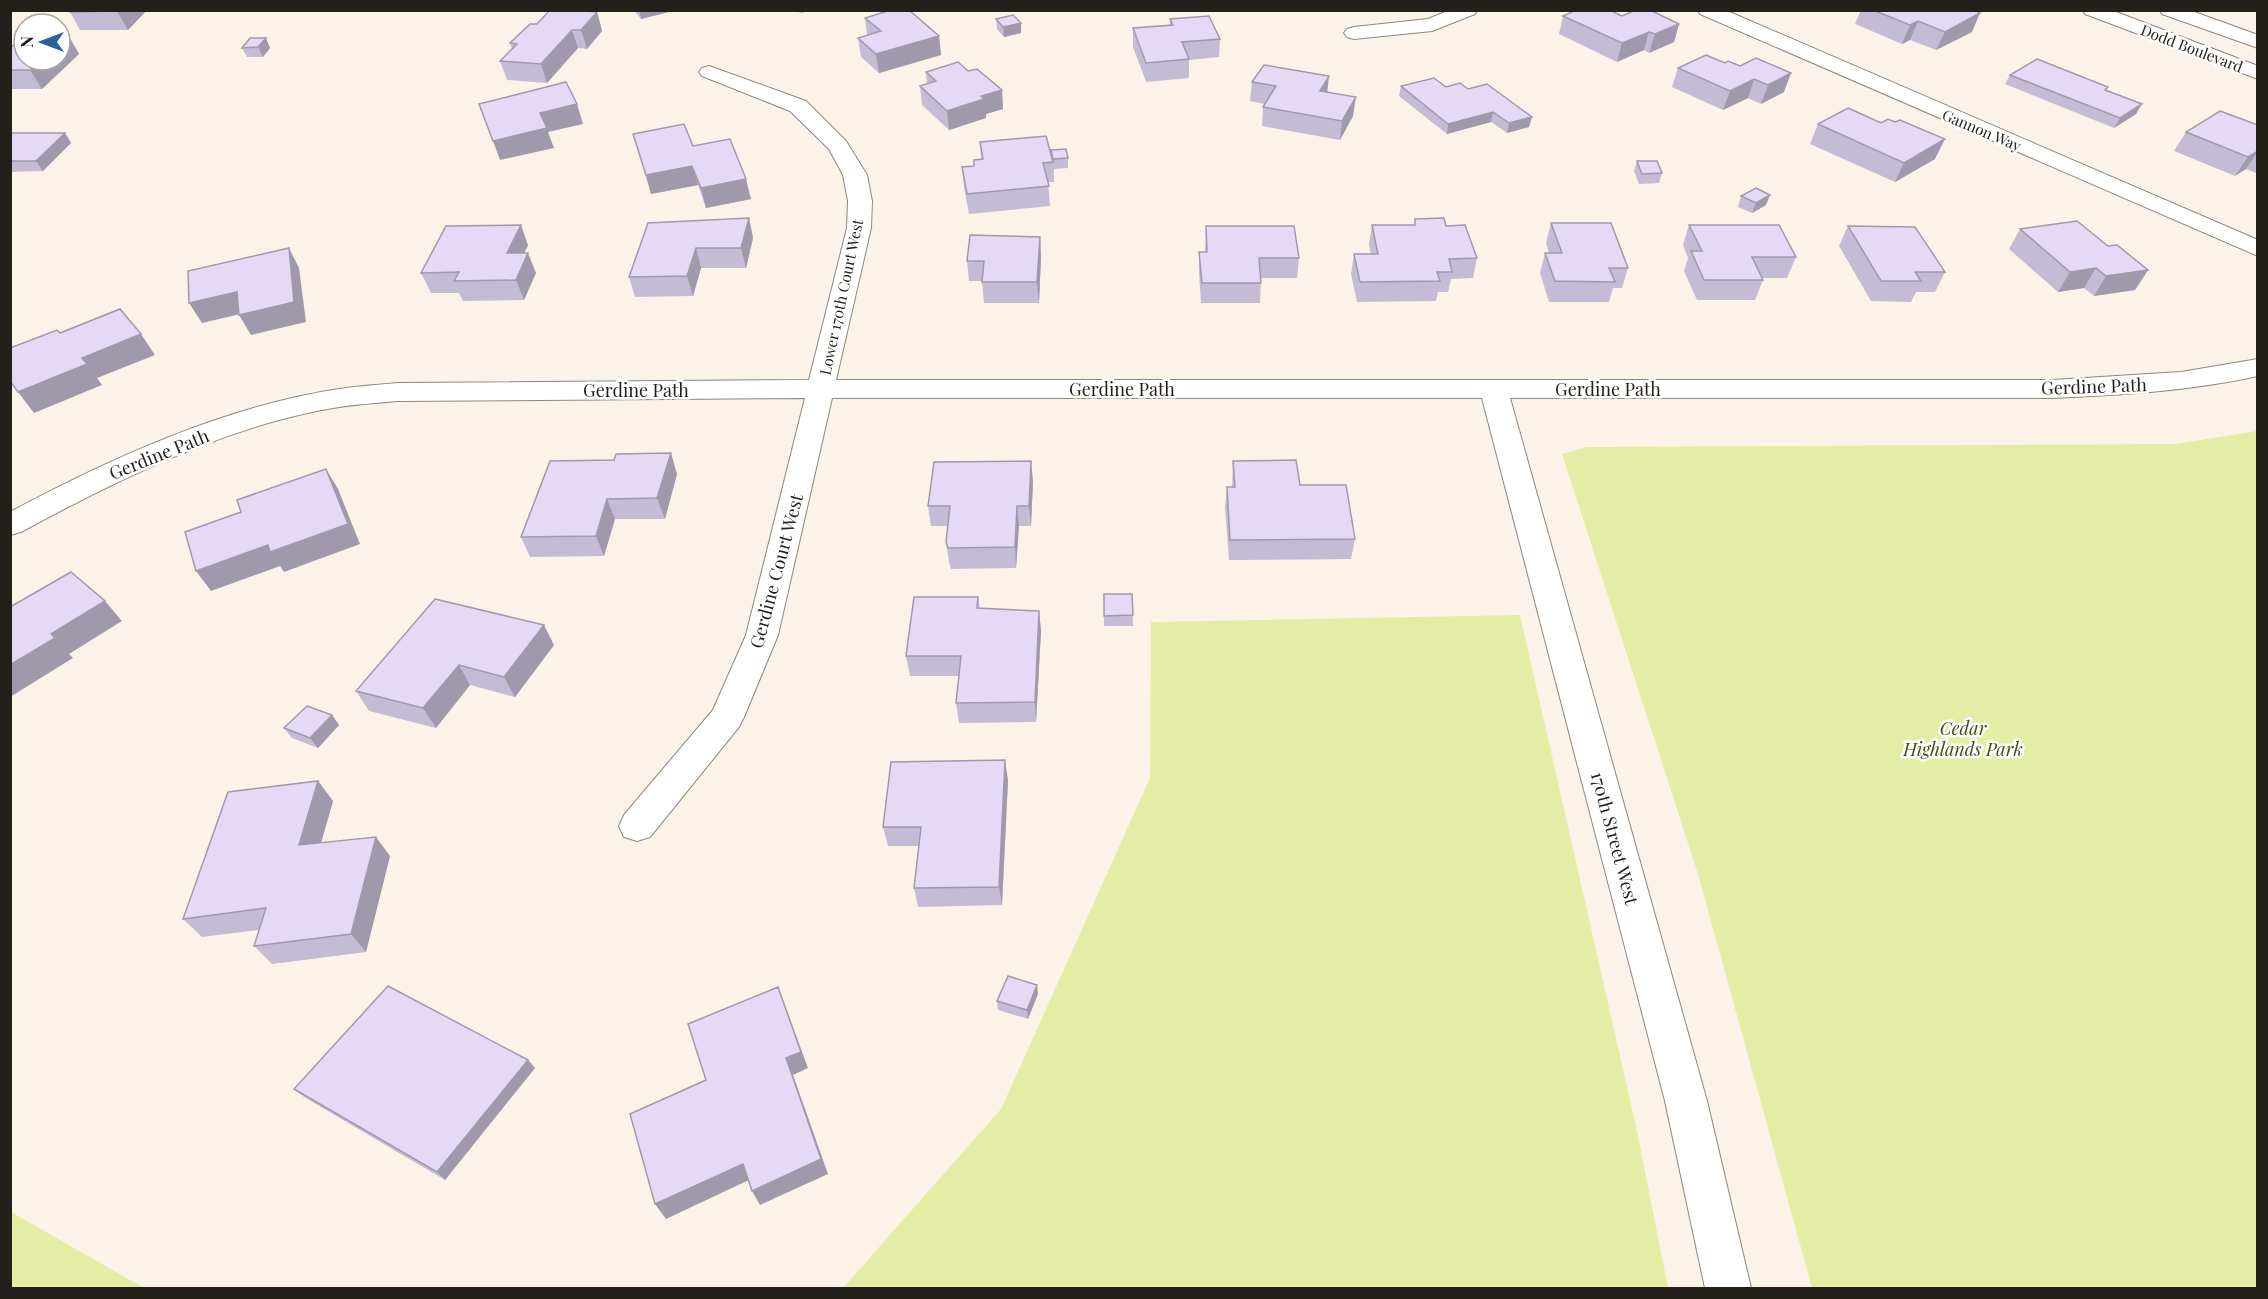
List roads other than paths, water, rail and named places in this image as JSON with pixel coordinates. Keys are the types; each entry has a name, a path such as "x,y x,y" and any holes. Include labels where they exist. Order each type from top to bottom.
{"street":[{"path":"1354,33 1432,25 1468,10"},
{"name":"Gannon Way","path":"1707,10 2258,249"},
{"name":"Dodd Boulevard","path":"2092,10 2258,72"},
{"name":"Dodd Boulevard","path":"2169,10 2258,42"},
{"name":"Lower 170th Court West","path":"709,72 798,106 838,146 855,175 860,201 859,228 822,389"},
{"name":"Gerdine Path","path":"10,525 88,483 184,443 260,416 339,398 398,392 822,389 2052,388 2144,385 2224,375 2258,366"},
{"name":"Gerdine Court West","path":"638,826 727,717 762,635 822,389"},
{"name":"170th Street West","path":"1494,390 1686,1101 1728,1288"}],"park label":[{"name":"Cedar Highlands Park","path":"1963,738"}]}
